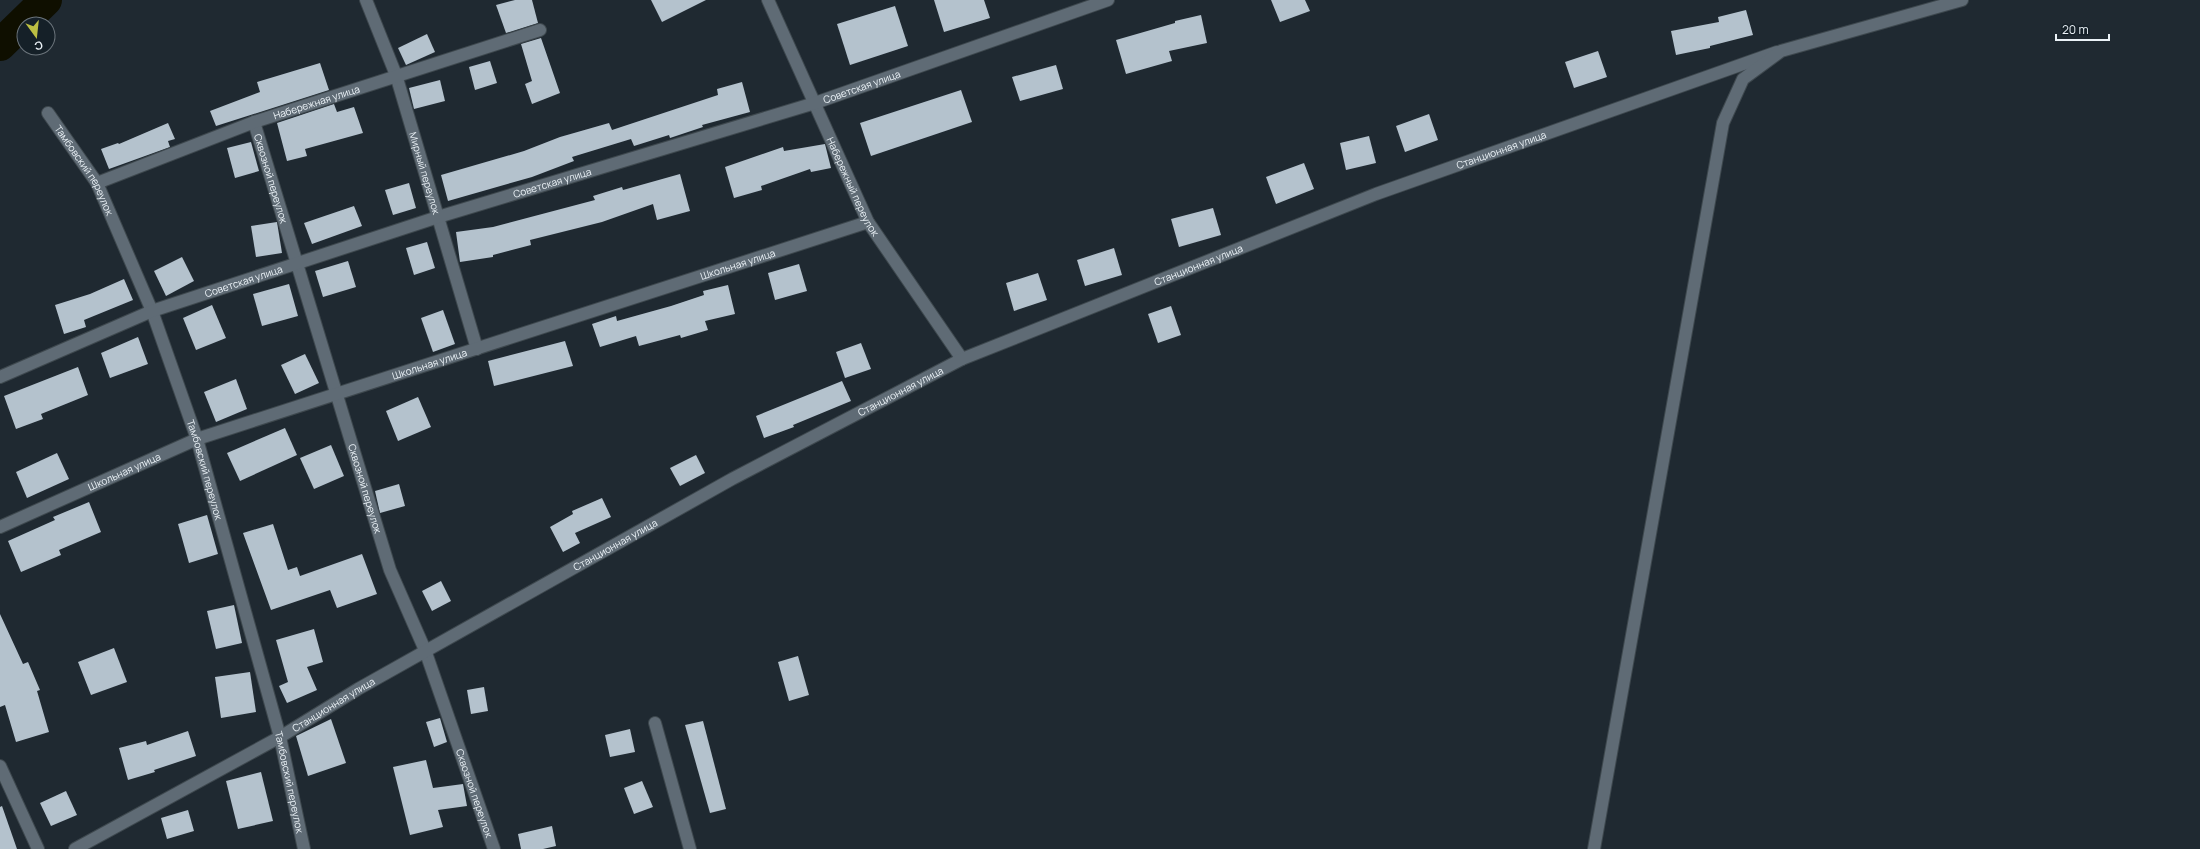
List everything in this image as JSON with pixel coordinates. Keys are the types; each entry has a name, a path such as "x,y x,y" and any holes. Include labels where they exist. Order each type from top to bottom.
{"street":[{"name":"Мирный переулок","path":"366,0 396,75 477,349"},
{"name":"Набережный переулок","path":"768,0 868,222 962,359"},
{"name":"Советская улица","path":"0,377 152,311 438,217 815,103 1108,0"},
{"name":"Станционная улица","path":"75,849 280,737 425,650 732,479 962,359 1376,194 1781,51 1962,0"},
{"name":"Набережная улица","path":"97,183 254,122 396,75 540,30"},
{"path":"1594,849 1723,123 1743,79 1781,51"},
{"name":"Тамбовский переулок","path":"48,113 97,183 152,311 197,438 280,737 304,849"},
{"name":"Сквозной переулок","path":"254,122 296,263 338,394 390,570 425,650 494,849"},
{"name":"Школьная улица","path":"0,527 197,438 338,394 868,222"},
{"path":"655,723 690,849"},
{"path":"0,766 38,849"}],"building":[{"path":"515,0 532,0 538,23 506,33 496,5"},
{"path":"651,0 706,0 662,22"},
{"path":"934,0 984,0 990,18 944,32"},
{"path":"1271,0 1305,0 1310,11 1280,22"},
{"path":"895,6 908,46 850,65 837,24"},
{"path":"1746,10 1753,35 1710,46 1710,48 1676,55 1671,31 1719,22 1718,17"},
{"path":"1201,15 1207,43 1169,51 1172,61 1126,74 1116,40 1175,23 1175,21"},
{"path":"427,34 435,52 406,65 398,48"},
{"path":"541,38 560,93 532,104 525,84 532,81 521,44"},
{"path":"1598,51 1607,77 1574,88 1565,62"},
{"path":"490,61 497,83 475,90 469,67"},
{"path":"320,63 329,90 216,126 210,111 260,92 257,82"},
{"path":"1056,65 1063,89 1020,101 1012,77"},
{"path":"440,80 445,101 414,109 409,88"},
{"path":"742,82 750,112 702,125 703,127 670,138 669,135 634,146 631,139 572,157 574,161 532,177 448,201 441,175 524,151 560,137 609,123 612,130 718,95 717,89"},
{"path":"961,90 972,122 871,156 860,123"},
{"path":"334,104 337,112 354,107 363,133 305,149 307,156 287,161 277,123"},
{"path":"1429,114 1438,140 1405,152 1396,126"},
{"path":"168,123 175,139 168,141 170,147 109,169 101,149 118,143 119,144"},
{"path":"1369,136 1376,163 1346,170 1340,143"},
{"path":"251,142 259,171 235,178 227,148"},
{"path":"825,144 831,168 811,172 810,169 761,186 762,190 734,198 725,167 783,147 784,151"},
{"path":"1304,163 1314,189 1276,204 1266,177"},
{"path":"680,174 690,211 657,220 653,204 602,222 530,240 531,245 493,255 493,257 460,262 456,232 493,227 595,200 593,196 622,187 623,190"},
{"path":"409,183 416,208 393,215 385,190"},
{"path":"354,206 362,226 312,244 304,223"},
{"path":"1213,208 1221,235 1179,247 1171,219"},
{"path":"277,222 282,253 256,257 251,226"},
{"path":"427,242 435,268 414,275 406,248"},
{"path":"1114,248 1122,275 1085,286 1077,260"},
{"path":"182,257 194,281 166,296 154,271"},
{"path":"348,261 356,287 323,297 315,271"},
{"path":"799,264 807,291 775,300 768,273"},
{"path":"1038,273 1047,300 1014,311 1006,283"},
{"path":"124,279 133,300 84,320 86,327 64,334 55,305 90,294"},
{"path":"289,284 298,316 262,326 253,294"},
{"path":"728,285 735,314 705,321 708,330 681,338 680,335 639,346 636,336 600,347 592,324 616,316 617,321 671,306 704,295 703,291"},
{"path":"212,305 226,338 196,350 183,318"},
{"path":"1171,306 1181,335 1158,343 1148,314"},
{"path":"443,310 455,344 433,352 421,318"},
{"path":"138,337 148,364 110,378 101,353"},
{"path":"565,341 573,366 494,386 488,361"},
{"path":"861,343 871,369 845,378 836,352"},
{"path":"305,354 319,383 295,394 281,365"},
{"path":"78,367 88,395 41,414 43,419 16,429 4,396"},
{"path":"236,379 247,409 216,422 204,392"},
{"path":"842,381 851,401 793,425 794,427 764,438 756,416"},
{"path":"418,397 431,427 398,441 386,411"},
{"path":"285,428 297,455 240,481 227,453"},
{"path":"331,445 344,476 314,489 300,458"},
{"path":"57,453 69,479 27,498 16,472"},
{"path":"696,455 705,473 680,486 670,468"},
{"path":"399,484 405,506 380,513 375,491"},
{"path":"602,498 611,517 575,533 580,543 563,552 550,527 573,514 572,511"},
{"path":"89,502 101,532 59,550 61,555 21,572 8,541 55,520 53,517"},
{"path":"207,515 218,554 189,563 178,524"},
{"path":"273,524 288,570 297,567 300,576 362,554 377,594 337,608 330,590 271,610 243,533"},
{"path":"441,581 451,601 432,611 422,591"},
{"path":"234,605 242,643 216,649 207,611"},
{"path":"0,614 23,664 28,662 40,690 37,691 49,732 16,742 5,705 0,707"},
{"path":"314,629 323,662 307,667 317,690 287,703 279,686 288,682 276,640"},
{"path":"114,648 127,682 91,695 78,662"},
{"path":"798,656 809,695 789,701 778,662"},
{"path":"250,672 256,712 221,718 215,677"},
{"path":"484,687 488,711 471,714 467,690"},
{"path":"440,718 447,742 434,747 426,722"},
{"path":"331,719 346,763 308,776 296,736"},
{"path":"703,721 726,809 710,813 685,725"},
{"path":"630,729 635,752 610,757 605,735"},
{"path":"188,731 196,756 154,770 155,772 128,780 119,748 146,741 147,745"},
{"path":"426,760 433,788 463,784 467,806 438,810 443,827 410,835 393,767"},
{"path":"261,772 273,821 238,829 226,781"},
{"path":"642,781 653,807 634,814 624,788"},
{"path":"66,791 77,815 51,826 40,803"},
{"path":"2,806 17,849 0,849 0,807"},
{"path":"188,810 194,831 167,839 161,818"},
{"path":"552,826 556,846 543,849 521,849 518,834"}],"waterway":[{"path":"0,45 46,0"}]}
